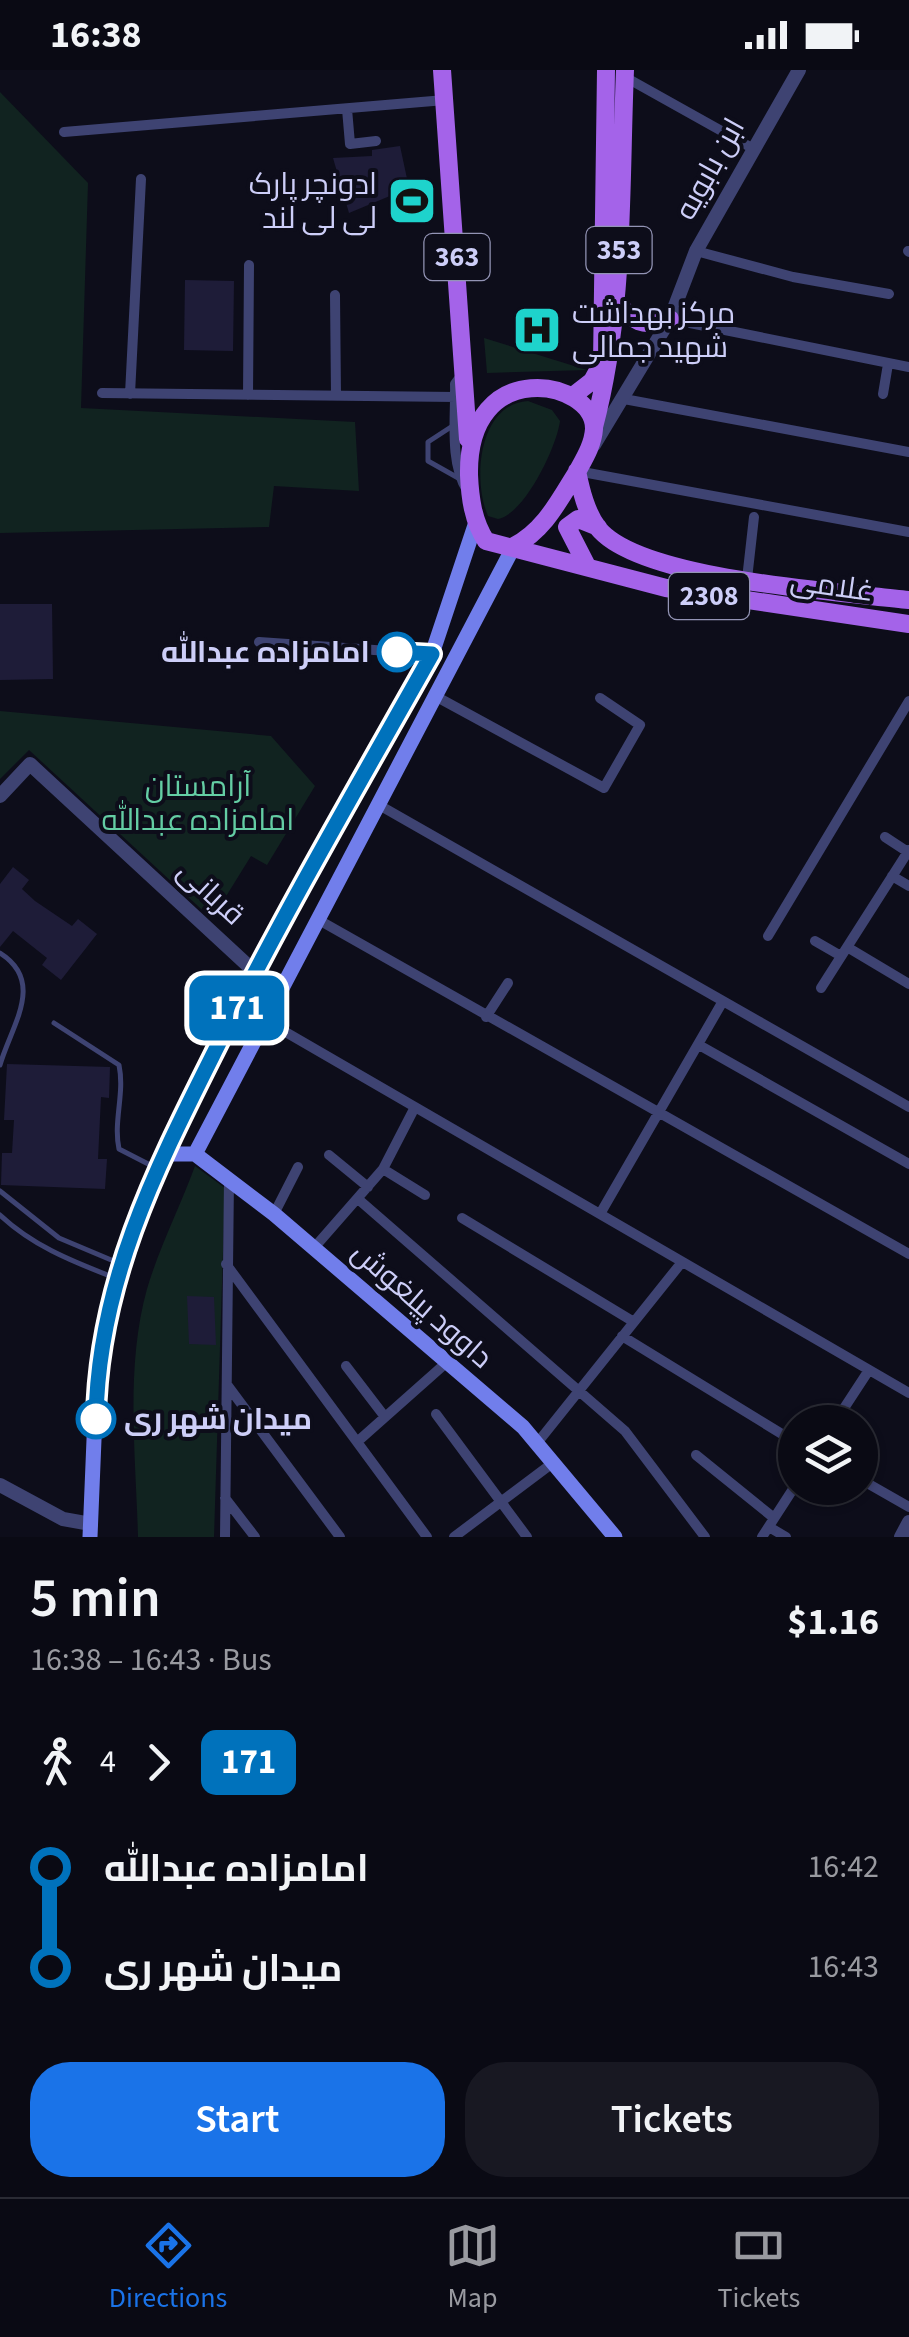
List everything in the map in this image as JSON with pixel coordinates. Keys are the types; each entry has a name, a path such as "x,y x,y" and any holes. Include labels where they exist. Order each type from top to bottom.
{"main road":[{"name":"363","path":"442,70 469,444"},
{"name":"353","path":"574,395 592,380 602,363 606,70"},
{"name":"353","path":"594,428 611,364 618,304 625,73"},
{"path":"603,284 632,321 644,325 670,319"},
{"path":"91,1530 96,1391 117,1270 184,1114 255,972 432,654 475,524 469,444 479,419 498,396 527,388 574,395 588,411 594,428 588,454 547,520 530,538 514,546 437,697 262,1018 195,1154 183,1151 164,1162"},
{"path":"577,471 584,499 598,528"},
{"path":"586,564 566,527 578,518 598,528"},
{"path":"475,524 486,540 514,546"},
{"name":"غلامی","path":"598,528 633,552 667,566 909,600"},
{"name":"غلامی","path":"514,546 701,595 909,624"},
{"path":"184,1114 194,1126 210,1124"},
{"name":"داوود پیلغوش","path":"195,1154 274,1214 538,1442 614,1537"}],"street":[{"name":"ابن بابویه","path":"588,454 670,319 696,251 798,70"},
{"path":"625,73 752,148"},
{"path":"64,132 445,100"},
{"path":"347,108 350,144 376,141"},
{"path":"130,394 142,179"},
{"path":"696,251 793,278 889,294"},
{"path":"248,395 249,265"},
{"path":"336,294 336,396"},
{"path":"538,343 540,312"},
{"path":"670,319 909,367"},
{"path":"883,394 888,364"},
{"path":"464,371 456,384 456,421 460,479 472,497"},
{"path":"102,393 456,397"},
{"path":"624,399 909,452"},
{"path":"577,471 909,532"},
{"path":"747,579 754,516"},
{"path":"258,642 432,654"},
{"path":"437,697 604,788 640,725 600,698"},
{"path":"768,936 909,701"},
{"name":"قربانی","path":"0,796 30,764 255,972"},
{"path":"379,805 909,1107"},
{"path":"820,988 908,851 885,837"},
{"path":"892,876 909,886"},
{"path":"317,920 909,1254"},
{"path":"815,941 909,984"},
{"path":"486,1018 508,982"},
{"path":"600,1214 723,1001"},
{"path":"262,1018 909,1393"},
{"path":"699,1045 909,1164"},
{"path":"314,1248 383,1169 415,1107"},
{"path":"329,1155 368,1187"},
{"path":"274,1214 298,1167"},
{"path":"383,1169 425,1195"},
{"path":"225,1537 229,1178"},
{"path":"358,1200 625,1432 705,1537"},
{"path":"462,1218 634,1322"},
{"path":"538,1442 682,1262"},
{"path":"226,1264 427,1537"},
{"path":"622,1336 778,1432"},
{"path":"357,1442 446,1363"},
{"path":"346,1366 385,1417"},
{"path":"846,1405 869,1370"},
{"path":"227,1385 340,1537"},
{"path":"436,1414 526,1537"},
{"path":"696,1455 769,1528 786,1537"},
{"path":"454,1537 554,1462"},
{"path":"0,1485 91,1530"},
{"path":"878,1489 909,1507"},
{"path":"224,1498 255,1537"},
{"path":"769,1528 783,1505"},
{"path":"901,1537 909,1522"}],"lane":[{"path":"456,421 428,442 428,461 460,479"},
{"path":"0,953 22,973 25,991 0,1065"},
{"path":"54,1023 118,1065 122,1082 116,1137 120,1149 164,1162"},
{"path":"0,1190 59,1238 117,1270"},
{"path":"0,1215 22,1235 64,1258 117,1270"}],"green space":[{"path":"0,92 88,183 81,408 355,422 359,491 274,486 269,527 0,533"},
{"path":"484,338 587,370 487,373"},
{"path":"528,401 552,410 560,421 553,446 519,505 498,519 488,516 481,483 484,446 499,415 512,405"},
{"name":"آرامستان امامزاده عبدالله","path":"0,711 271,736 315,786 267,865 251,856 212,919 29,750 0,779"},
{"path":"195,1166 225,1188 214,1537 138,1537 134,1381 140,1319 152,1274"}],"building":[{"path":"400,146 409,188 349,213 333,158 372,156 372,150"},
{"path":"185,280 234,281 233,351 184,350"},
{"path":"0,604 52,604 53,679 0,680"},
{"path":"13,867 29,880 22,889 35,901 72,926 78,919 97,934 61,980 42,965 47,958 13,931 0,947 0,884"},
{"path":"7,1064 110,1067 109,1098 101,1097 98,1159 107,1159 105,1189 1,1185 2,1153 12,1153 14,1120 4,1120"},
{"path":"187,1296 214,1297 216,1345 189,1344"}],"bus line":[{"name":"171","path":"96,1419 104,1322 130,1232 255,972 432,654 397,652"}],"place":[{"name":"ادونچر پارک لی لی لند","path":"412,201"},
{"name":"مرکز بهداشت شهید جمالی","path":"537,330"},
{"name":"امامزاده عبدالله","path":"397,652"},
{"name":"میدان شهر ری","path":"96,1419"}]}
